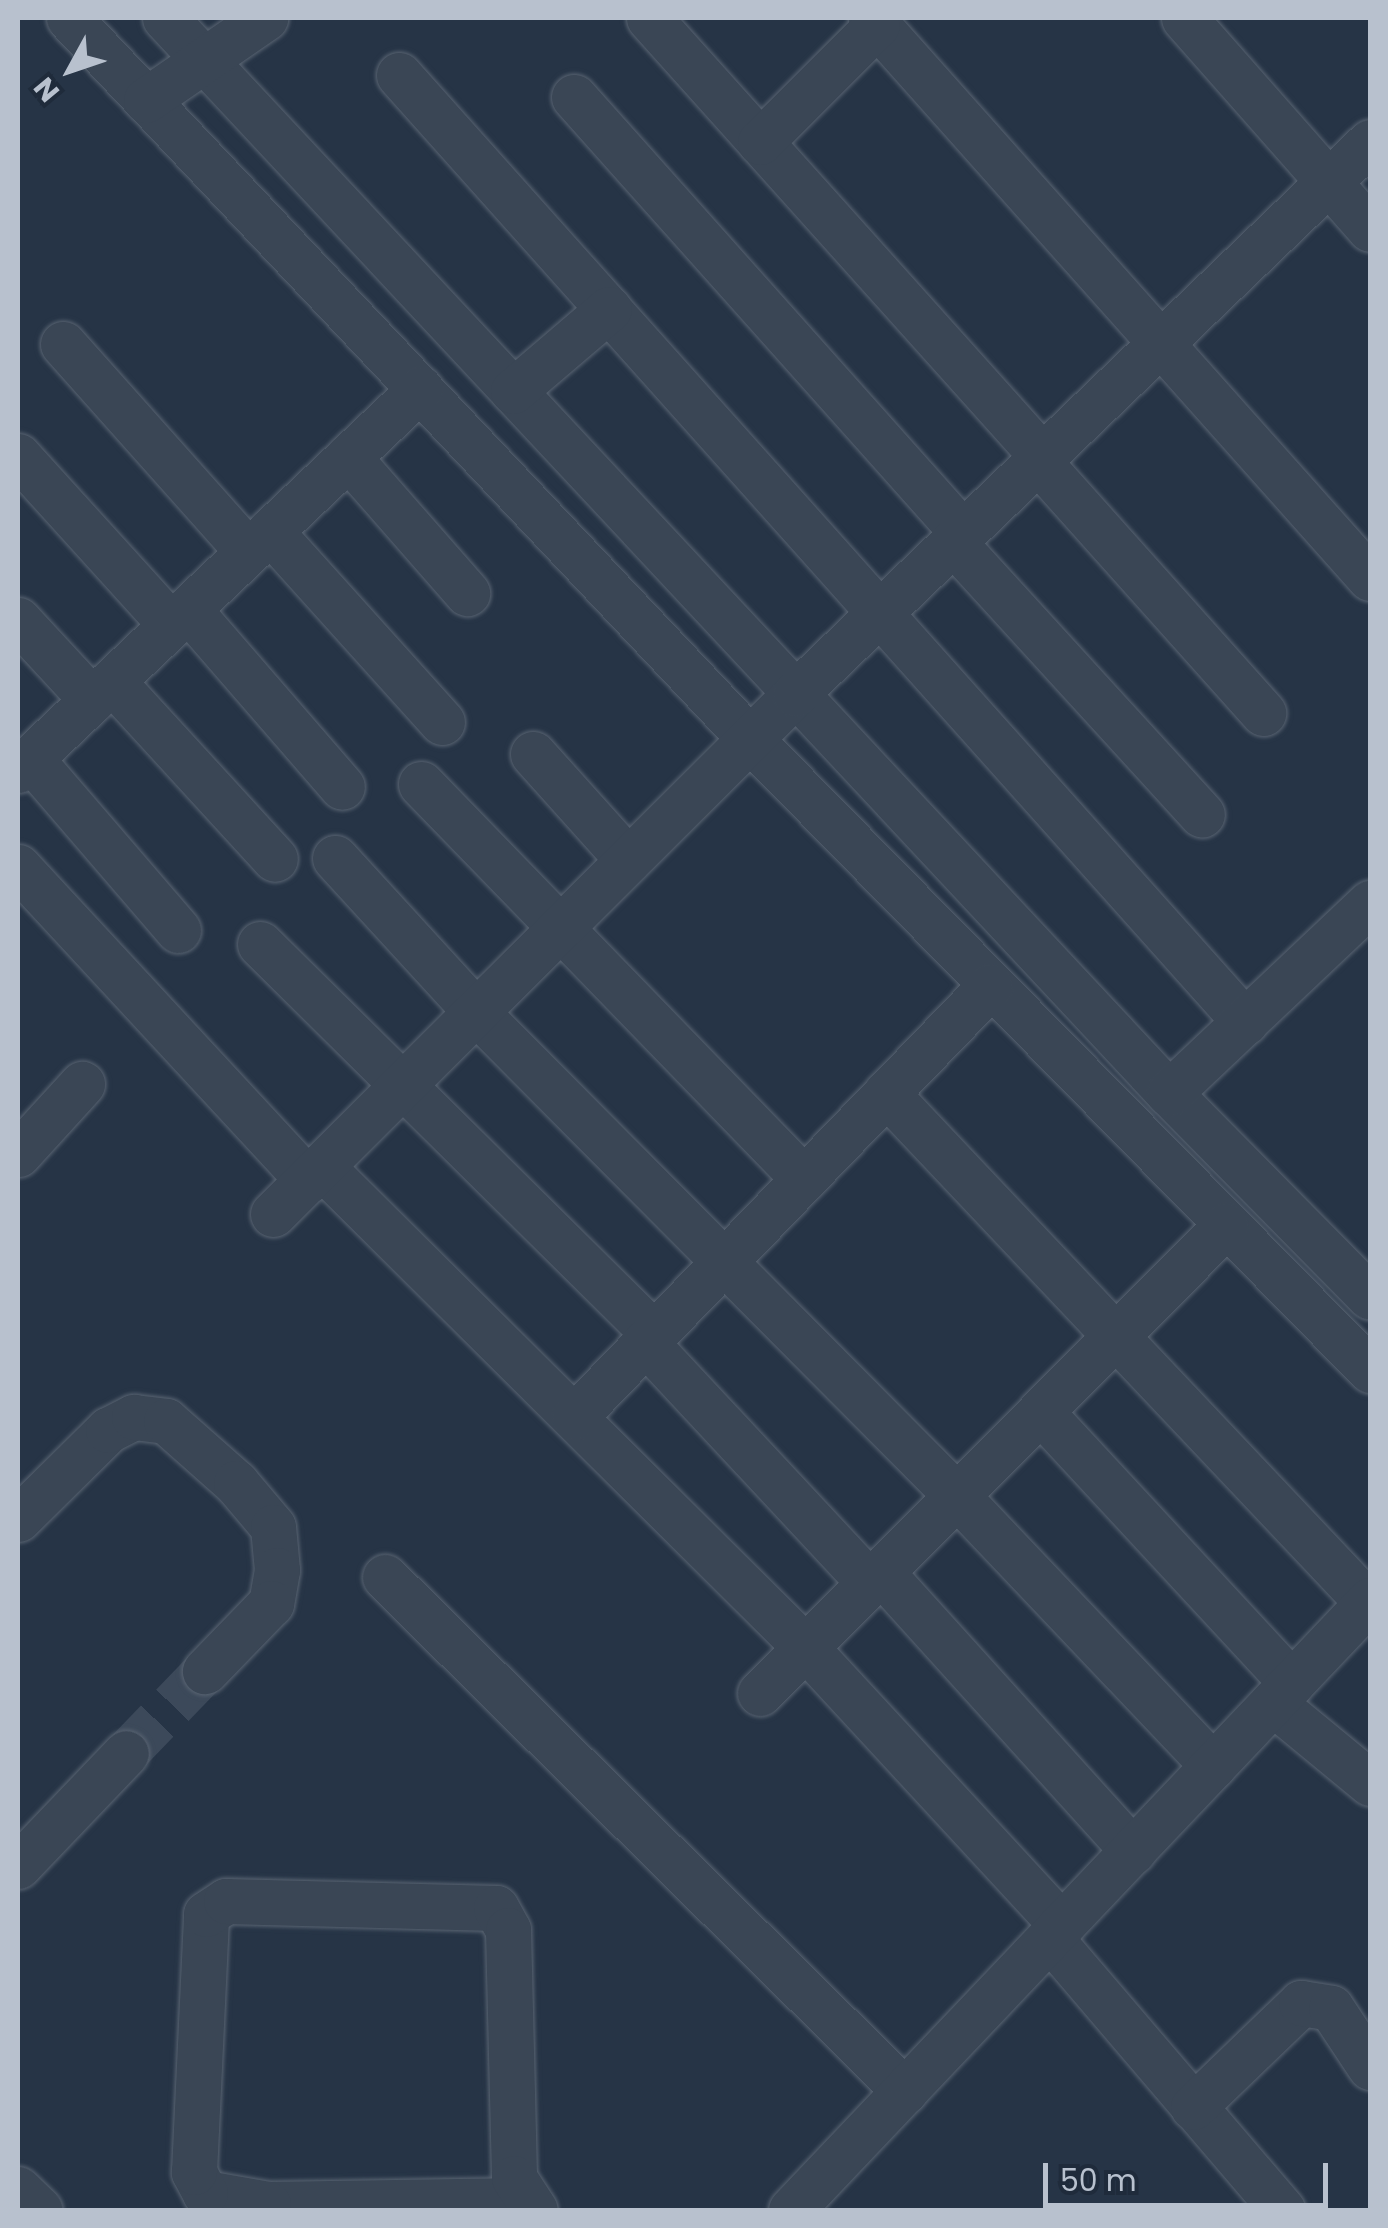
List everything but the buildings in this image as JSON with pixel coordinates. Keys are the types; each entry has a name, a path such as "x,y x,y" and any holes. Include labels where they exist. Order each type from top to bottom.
{"street":[{"path":"68,18 750,738 1370,1370"},
{"path":"165,18 1169,1093 1361,1269"},
{"path":"146,100 264,18"},
{"path":"649,18 1263,712"},
{"path":"1184,18 1370,229"},
{"path":"760,142 874,21 1370,578"},
{"path":"399,75 1245,1022"},
{"path":"574,98 1202,815"},
{"path":"274,1214 750,738 1370,142"},
{"path":"513,391 609,308"},
{"path":"63,344 442,722"},
{"path":"178,930 24,764 420,390"},
{"path":"18,456 342,787"},
{"path":"348,457 467,593"},
{"path":"18,620 102,690 275,858"},
{"path":"533,754 628,860"},
{"path":"421,784 558,930 804,1178"},
{"path":"335,858 476,1012 956,1496 1213,1766"},
{"path":"18,867 314,1173 574,1418 806,1648 1056,1932 1193,2106 1282,2210"},
{"path":"1169,1093 1370,903"},
{"path":"260,944 649,1338 1133,1851"},
{"path":"574,1418 990,986"},
{"path":"18,1154 82,1084"},
{"path":"791,2210 1282,1693 1366,1612 1116,1336 886,1093"},
{"path":"760,1693 1226,1225"},
{"path":"1041,1412 1282,1693 1370,1783"},
{"path":"18,1518 108,1430 134,1417 166,1421 236,1483 273,1527 277,1570 270,1603 205,1671"},
{"path":"385,1577 905,2090"},
{"path":"18,1866 126,1753"},
{"path":"226,1901 496,1908 508,1930 514,2178 530,2205 268,2204 205,2193 194,2172 206,1914 226,1901"},
{"path":"1193,2106 1301,2003 1331,2008 1370,2067"},
{"path":"18,2189 40,2210"}],"tunnel":[{"path":"126,1753 205,1671"}]}
